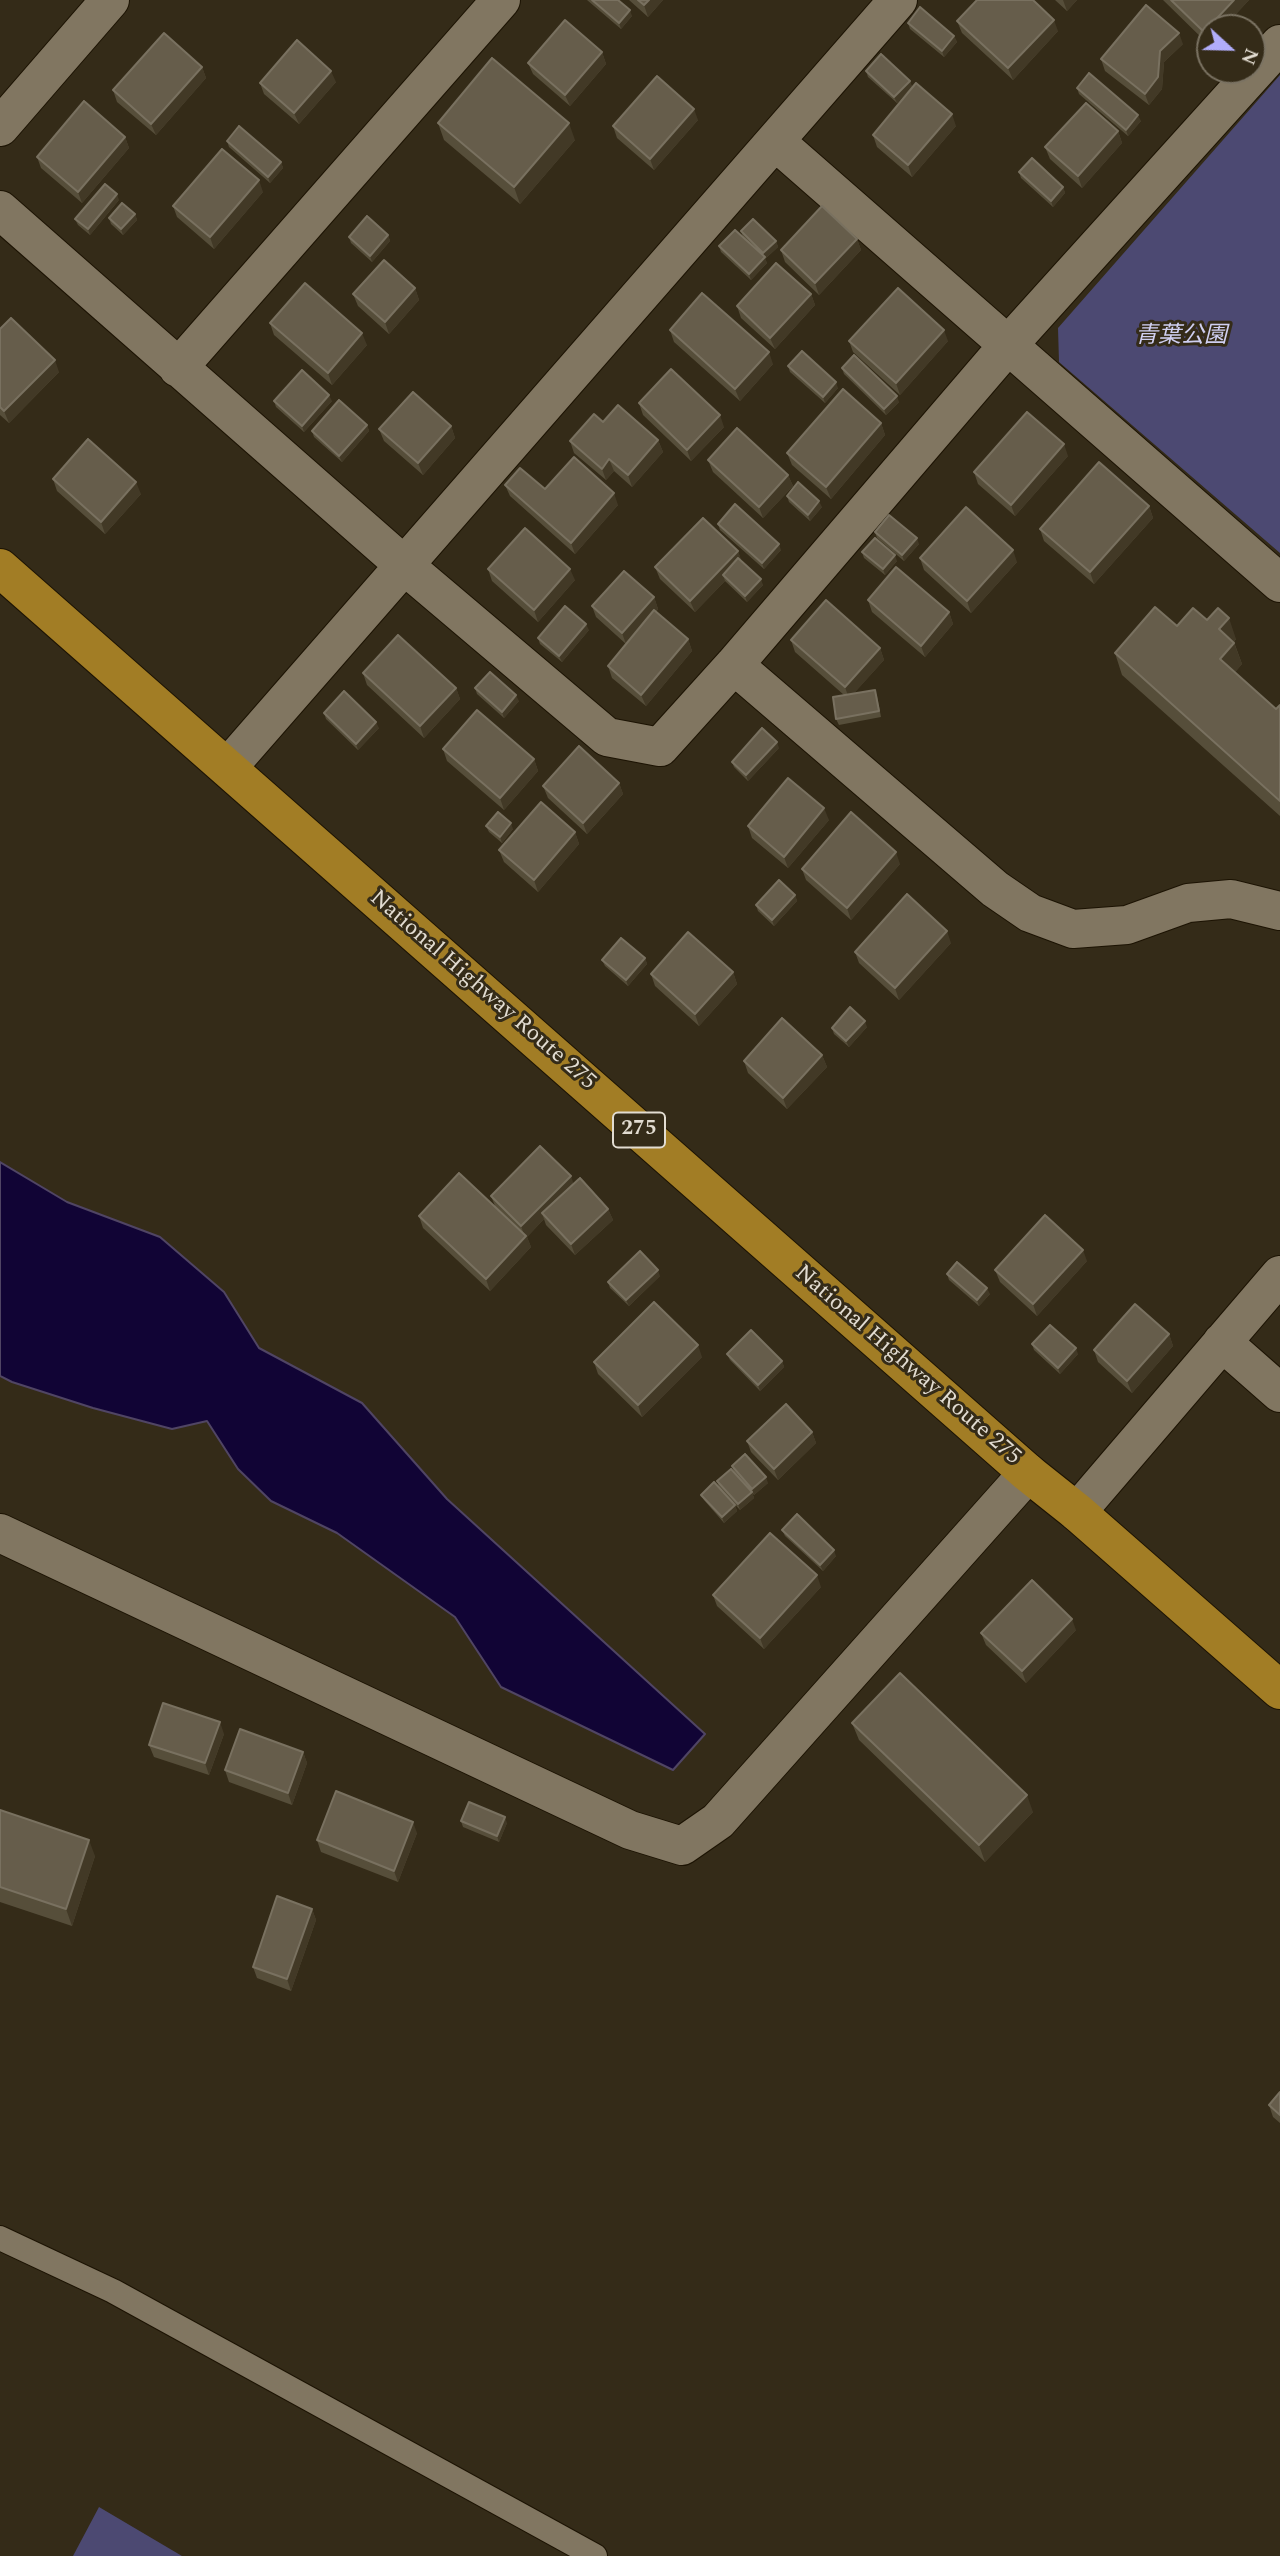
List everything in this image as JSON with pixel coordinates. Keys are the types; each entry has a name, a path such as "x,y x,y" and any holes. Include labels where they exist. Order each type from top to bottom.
{"highway":[{"name":"National Highway Route 275","path":"0,568 1028,1473 1077,1512 1280,1690"}],"street":[{"path":"0,127 110,0"},
{"path":"178,368 501,0"},
{"path":"228,767 898,0"},
{"path":"0,210 405,566 607,737 660,747 734,665 1009,344 1280,44"},
{"path":"776,142 1280,583"},
{"path":"734,665 995,889 1030,913 1073,929 1127,925 1188,903 1231,900 1280,911"},
{"path":"1077,1512 1280,1275"},
{"path":"1222,1342 1280,1393"},
{"path":"0,1533 630,1830 682,1846 718,1821 1028,1473"}],"lane":[{"path":"0,2238 113,2291 595,2556"}],"green space":[{"name":"青葉公園","path":"1280,75 1280,553 1059,362 1058,328"},
{"path":"99,2507 182,2556 73,2556"}],"shaded area":[{"path":"0,1162 67,1202 160,1237 224,1292 259,1348 362,1403 447,1499 705,1734 673,1770 501,1687 455,1617 337,1533 271,1501 238,1469 207,1421 172,1429 93,1408 0,1376"}],"building":[{"path":"592,0 618,0 630,10 619,23"},
{"path":"977,0 1033,0 1054,20 1008,68 957,21"},
{"path":"1171,0 1234,0 1221,14 1196,14 1196,24"},
{"path":"1146,5 1179,33 1160,51 1158,77 1145,94 1101,59"},
{"path":"920,7 954,36 942,51 908,23"},
{"path":"565,20 602,52 565,95 528,63"},
{"path":"164,33 202,67 151,124 113,90"},
{"path":"297,40 331,71 294,113 260,83"},
{"path":"881,54 910,81 894,97 866,71"},
{"path":"492,58 569,123 514,187 438,123"},
{"path":"1089,73 1138,115 1126,130 1077,88"},
{"path":"657,76 694,109 650,159 613,126"},
{"path":"916,83 952,114 908,165 873,135"},
{"path":"84,101 125,137 78,192 37,157"},
{"path":"1086,103 1118,131 1078,176 1045,147"},
{"path":"239,126 281,162 268,177 227,141"},
{"path":"222,149 259,180 210,237 173,206"},
{"path":"1032,158 1063,187 1051,201 1019,172"},
{"path":"105,184 117,194 88,229 75,219"},
{"path":"122,203 135,214 121,229 109,218"},
{"path":"822,206 857,239 815,283 781,250"},
{"path":"367,216 388,235 370,256 349,237"},
{"path":"753,219 776,241 763,253 741,231"},
{"path":"735,230 765,257 749,274 719,246"},
{"path":"384,260 415,288 385,322 353,294"},
{"path":"776,263 811,294 770,338 737,306"},
{"path":"305,283 362,333 328,373 270,323"},
{"path":"898,288 944,330 896,383 849,341"},
{"path":"702,293 769,352 735,389 670,330"},
{"path":"11,318 55,360 4,411 0,407 0,329"},
{"path":"802,351 836,382 823,397 788,366"},
{"path":"854,355 897,396 884,409 842,368"},
{"path":"671,369 720,415 687,450 639,403"},
{"path":"302,370 329,395 302,426 274,401"},
{"path":"843,389 881,423 826,487 787,453"},
{"path":"413,392 451,426 418,463 379,429"},
{"path":"339,400 367,425 339,456 312,431"},
{"path":"618,405 658,440 628,475 609,459 602,469 570,441 594,414 603,422"},
{"path":"1027,412 1064,444 1011,505 974,472"},
{"path":"737,428 788,475 759,507 708,460"},
{"path":"88,439 136,482 101,522 53,479"},
{"path":"574,457 614,493 571,543 505,485 520,468 545,489"},
{"path":"1099,462 1149,506 1090,572 1040,529"},
{"path":"798,482 819,501 808,515 787,496"},
{"path":"735,504 779,544 762,563 718,524"},
{"path":"966,507 1013,550 967,601 920,558"},
{"path":"889,515 917,538 902,555 875,532"},
{"path":"703,518 738,551 690,601 655,567"},
{"path":"525,528 570,569 534,610 488,569"},
{"path":"875,538 895,555 883,569 862,552"},
{"path":"738,558 761,579 745,596 723,575"},
{"path":"896,567 949,612 921,646 868,600"},
{"path":"624,571 654,597 622,633 592,606"},
{"path":"826,600 880,648 845,687 791,640"},
{"path":"565,606 586,624 559,656 538,638"},
{"path":"1155,607 1177,626 1193,608 1207,620 1218,608 1229,618 1219,629 1234,643 1220,659 1276,709 1280,705 1280,801 1115,653"},
{"path":"654,610 688,639 641,695 608,666"},
{"path":"398,635 456,688 420,726 363,673"},
{"path":"490,672 516,695 502,712 475,688"},
{"path":"875,690 879,711 836,719 833,697"},
{"path":"344,691 376,722 356,744 324,713"},
{"path":"477,710 534,759 500,798 443,749"},
{"path":"762,728 777,742 746,775 732,762"},
{"path":"579,746 619,783 583,823 543,786"},
{"path":"788,778 824,808 784,857 748,826"},
{"path":"541,802 575,832 534,880 499,850"},
{"path":"498,812 511,823 500,837 486,826"},
{"path":"851,812 896,852 847,908 802,869"},
{"path":"779,880 795,895 772,920 756,905"},
{"path":"907,894 947,931 895,988 855,952"},
{"path":"688,932 733,972 695,1014 651,974"},
{"path":"621,938 645,958 626,980 602,960"},
{"path":"850,1007 865,1021 846,1041 832,1028"},
{"path":"782,1018 822,1055 783,1098 744,1061"},
{"path":"540,1146 571,1176 521,1226 491,1196"},
{"path":"459,1173 526,1236 486,1279 419,1216"},
{"path":"580,1178 608,1209 571,1244 542,1213"},
{"path":"1045,1215 1083,1250 1033,1304 995,1270"},
{"path":"640,1251 658,1270 626,1300 608,1282"},
{"path":"957,1262 987,1288 977,1300 947,1274"},
{"path":"654,1302 698,1345 638,1405 594,1362"},
{"path":"1135,1304 1169,1334 1127,1381 1094,1350"},
{"path":"1050,1325 1076,1348 1058,1368 1032,1344"},
{"path":"751,1330 782,1361 758,1385 727,1354"},
{"path":"786,1404 812,1432 774,1469 747,1441"},
{"path":"745,1454 766,1477 752,1489 732,1466"},
{"path":"731,1469 752,1492 738,1504 717,1481"},
{"path":"714,1482 735,1505 722,1517 701,1495"},
{"path":"797,1514 834,1550 820,1565 782,1530"},
{"path":"770,1533 817,1575 760,1638 713,1595"},
{"path":"1032,1580 1072,1619 1022,1671 981,1633"},
{"path":"900,1673 1027,1795 979,1845 852,1723"},
{"path":"163,1703 220,1722 205,1763 149,1745"},
{"path":"240,1729 303,1752 288,1793 225,1770"},
{"path":"336,1791 413,1822 394,1871 317,1840"},
{"path":"469,1802 505,1817 497,1836 461,1821"},
{"path":"0,1810 89,1840 66,1909 0,1887"},
{"path":"277,1896 312,1909 287,1979 253,1967"},
{"path":"1280,2092 1280,2115 1269,2105"}]}
